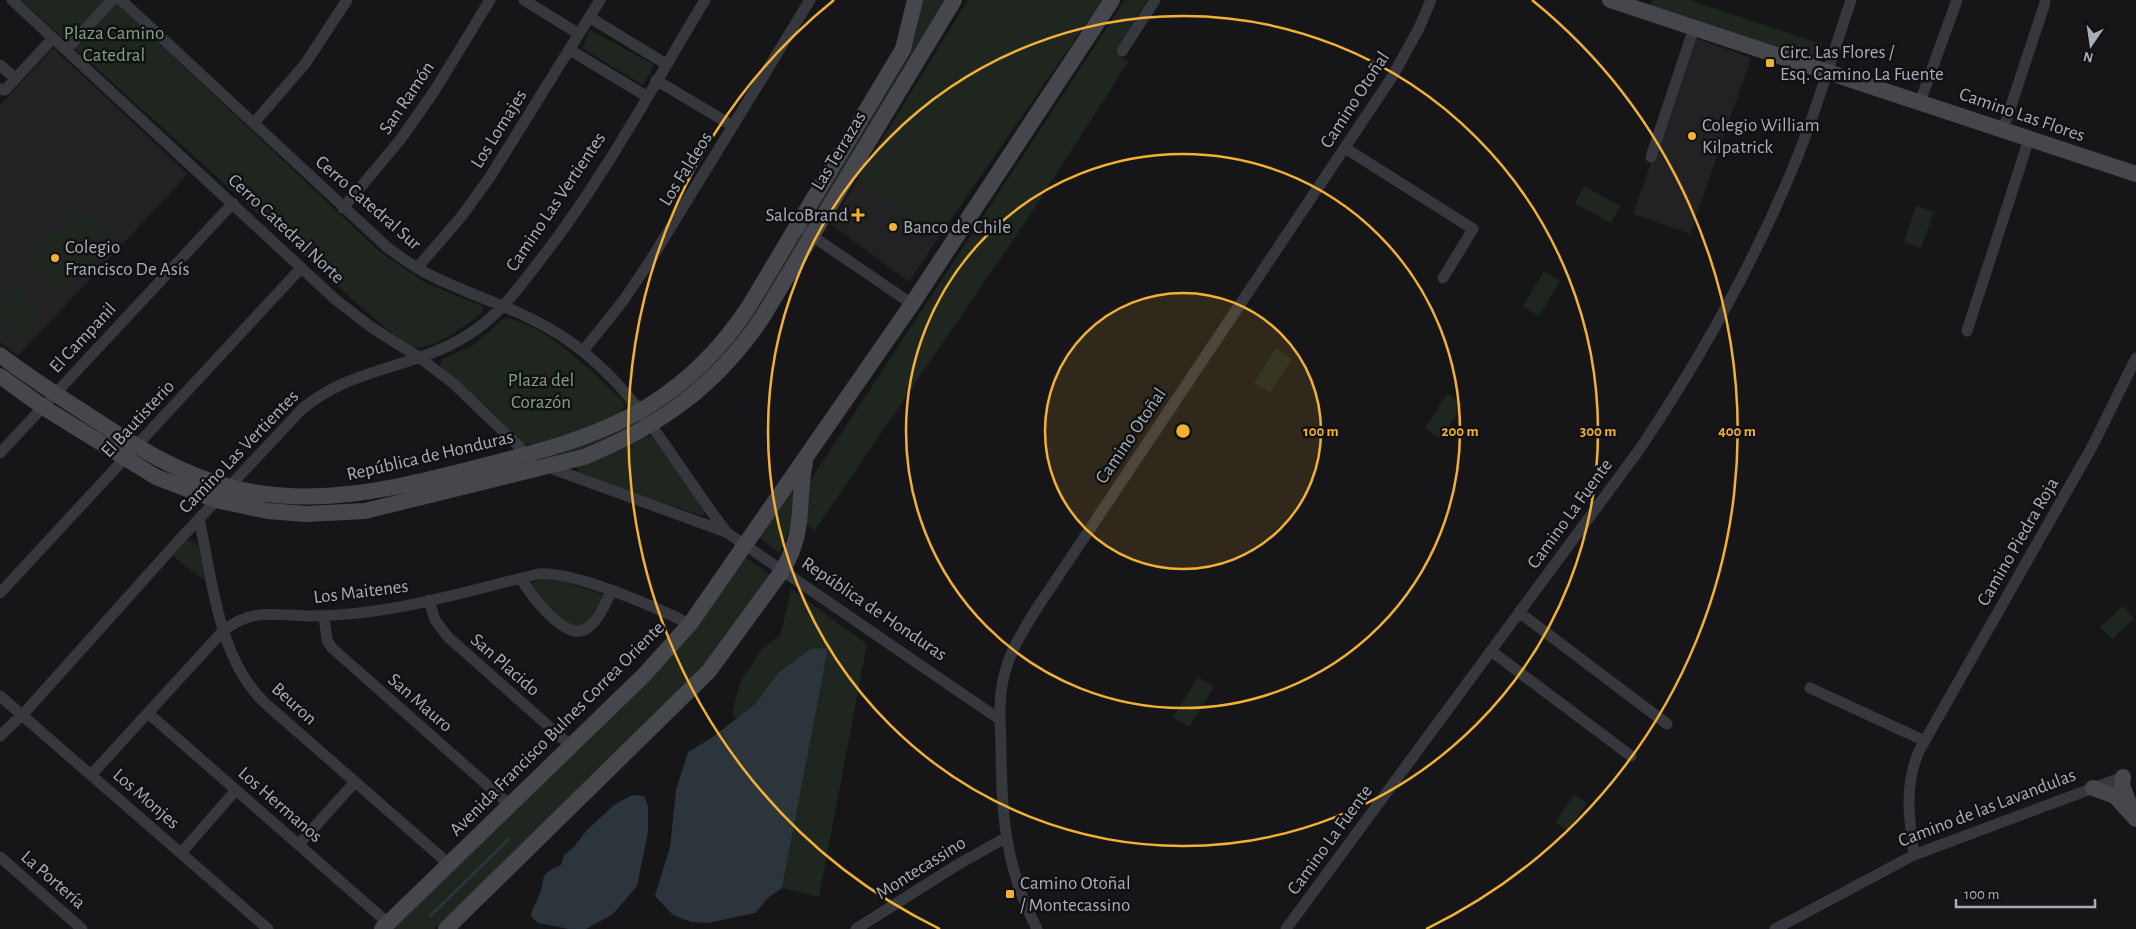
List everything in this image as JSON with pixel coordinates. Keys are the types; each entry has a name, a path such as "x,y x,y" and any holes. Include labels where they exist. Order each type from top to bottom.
{"street":[{"name":"Cerro Catedral Norte","path":"12,0 355,316 420,358 469,397 526,455 548,468"},
{"path":"66,50 112,0"},
{"name":"Cerro Catedral Sur","path":"121,0 388,248 417,268 504,305 550,328 583,351 613,378 641,410"},
{"path":"254,123 305,64 347,0"},
{"name":"San Ramón","path":"343,208 406,133 435,90 490,0"},
{"path":"524,0 579,34"},
{"name":"Los Lomajes","path":"417,268 460,217 490,177 600,0"},
{"name":"Camino Las Vertientes","path":"0,736 22,715 199,518 292,418 322,394 356,376 420,358 465,337 504,305 567,223 705,0"},
{"name":"Los Faldeos","path":"583,351 623,301 650,261 810,0"},
{"name":"Las Terrazas","path":"641,410 683,382 712,354 748,308 903,49 915,0"},
{"name":"Las Terrazas","path":"650,425 682,404 725,366 762,318 954,0"},
{"name":"Avenida Francisco Bulnes Correa Oriente","path":"385,926 511,806 676,641 690,624 912,304 1112,0"},
{"path":"1122,51 1155,0"},
{"name":"Camino Otoñal","path":"1037,929 1016,879 1005,838 999,719 1000,692 1005,671 1021,633 1396,70 1419,28 1431,0"},
{"name":"Camino Las Flores","path":"1610,0 1642,5 1694,28 2136,174"},
{"name":"Camino La Fuente","path":"1286,929 1639,450 1717,326 1751,261 1783,192 1811,120 1851,0"},
{"path":"1920,102 1957,0"},
{"path":"2003,130 2045,3"},
{"path":"589,17 666,64"},
{"path":"1650,157 1694,28"},
{"path":"0,89 5,90 53,38"},
{"path":"570,50 646,96"},
{"path":"0,65 15,78"},
{"path":"656,80 733,126"},
{"path":"870,105 885,114"},
{"path":"1967,331 2029,139"},
{"path":"1345,148 1473,228 1443,278"},
{"name":"El Campanil","path":"0,453 233,203"},
{"path":"796,225 912,304"},
{"name":"El Bautisterio","path":"0,593 302,268"},
{"path":"712,354 725,366"},
{"name":"República de Honduras","path":"0,355 55,394 136,446 181,470 228,487 270,495 312,498 359,494 392,488 568,444 641,410 726,532"},
{"name":"Camino Piedra Roja","path":"1914,855 1908,808 1909,784 1915,762 1925,741 2084,462 2136,358"},
{"name":"República de Honduras","path":"0,376 43,407 168,483 216,500 268,511 306,514 351,512 396,504 548,468 610,447 650,425"},
{"path":"446,929 709,672 782,570 792,553 799,530 801,484 805,458"},
{"name":"República de Honduras","path":"548,468 726,532 999,719"},
{"path":"392,488 396,504"},
{"name":"Beuron","path":"199,518 224,631 234,660 254,692 449,864"},
{"name":"Los Maitenes","path":"91,774 224,631 241,619 255,614 324,616 378,611 538,574 561,574 690,624"},
{"path":"520,578 536,603 566,629 574,632 583,630 590,624 611,592"},
{"name":"San Placido","path":"429,600 435,620 448,637 571,746"},
{"path":"1519,612 1667,724"},
{"name":"San Mauro","path":"324,616 327,640 332,648 511,806"},
{"path":"1491,651 1631,756"},
{"path":"1810,688 1925,741"},
{"name":"Los Monjes","path":"0,696 268,929"},
{"name":"Los Hermanos","path":"148,713 299,844 385,926"},
{"path":"2130,775 2122,788 2136,819"},
{"path":"2130,775 2130,781 2136,793"},
{"name":"Camino de las Lavandulas","path":"1775,929 1914,855 2130,775"},
{"path":"299,844 355,782"},
{"path":"2093,788 2115,796 2136,819"},
{"path":"181,852 236,790"},
{"name":"Montecassino","path":"856,929 957,865 1005,838"},
{"name":"La Portería","path":"0,857 82,929"}],"shaded area":[{"name":"Colegio William Kilpatrick","path":"1695,38 1751,58 1690,234 1633,214"},
{"name":"Colegio Francisco De Asís","path":"53,48 188,174 18,356 0,342 0,105"},
{"path":"857,180 941,234 909,282 831,224"},
{"path":"828,648 782,888 769,897 755,913 708,923 691,922 673,915 655,896 670,847 676,790 688,752 710,739 755,704 778,673 810,649"},
{"path":"632,795 644,796 648,806 648,832 637,886 613,914 586,929 569,929 538,923 531,916 541,892 545,875 561,865 564,855 614,805"}],"green space":[{"name":"Plaza Camino Catedral","path":"21,0 113,0 380,252 426,283 482,306 483,312 459,330 429,346 412,346 400,339 362,308"},
{"path":"922,0 949,0 756,315 712,372 652,417 650,414 690,382 908,55 917,29"},
{"path":"968,0 1102,0 941,234 857,180"},
{"path":"1125,0 1147,0 1115,53 1128,62 1028,218 815,530 806,525 806,487"},
{"path":"1652,0 1690,0 1822,44 1816,63 1649,8"},
{"path":"590,30 653,64 653,68 643,85 582,48"},
{"path":"1584,186 1620,206 1611,223 1575,204"},
{"path":"1916,206 1934,212 1921,248 1904,242"},
{"path":"77,207 112,239 62,294 27,262"},
{"path":"1544,271 1560,281 1539,316 1523,306"},
{"path":"0,276 10,286 0,297"},
{"path":"15,289 26,300 2,326 0,324 0,305"},
{"path":"30,303 41,314 17,341 5,330"},
{"name":"Plaza del Corazón","path":"504,318 519,321 535,329 552,339 586,366 626,404 619,414 597,428 571,436 533,445 523,443 489,409 440,366 443,359 475,344"},
{"path":"1276,348 1292,359 1270,393 1254,383"},
{"path":"1447,394 1463,404 1441,439 1425,428"},
{"path":"640,419 641,421 615,439 546,461 544,458"},
{"path":"643,436 653,437 705,512 703,516 578,474 576,467"},
{"path":"791,490 794,514 779,553 757,536"},
{"path":"186,541 191,541 198,545 205,581 173,556"},
{"path":"744,556 772,576 702,674 434,929 391,929 497,827"},
{"path":"543,579 565,582 602,594 602,600 585,624 578,628 550,611 528,585"},
{"path":"791,589 867,644 819,897 782,888 827,649 810,649 778,673 755,704 736,719 732,711 741,681 763,648 781,634"},
{"path":"2123,606 2134,619 2112,639 2100,627"},
{"path":"1198,677 1214,687 1189,727 1173,717"},
{"path":"1574,794 1587,803 1568,831 1555,822"}],"waterway":[{"path":"430,916 509,839"}],"place":[{"name":"Circ. Las Flores / Esq. Camino La Fuente","path":"1770,63"},
{"name":"Colegio William Kilpatrick","path":"1692,136"},
{"name":"SalcoBrand","path":"858,215"},
{"name":"Banco de Chile","path":"893,227"},
{"name":"Colegio Francisco De Asís","path":"55,258"},
{"name":"Camino Otoñal / Montecassino","path":"1010,894"}]}
